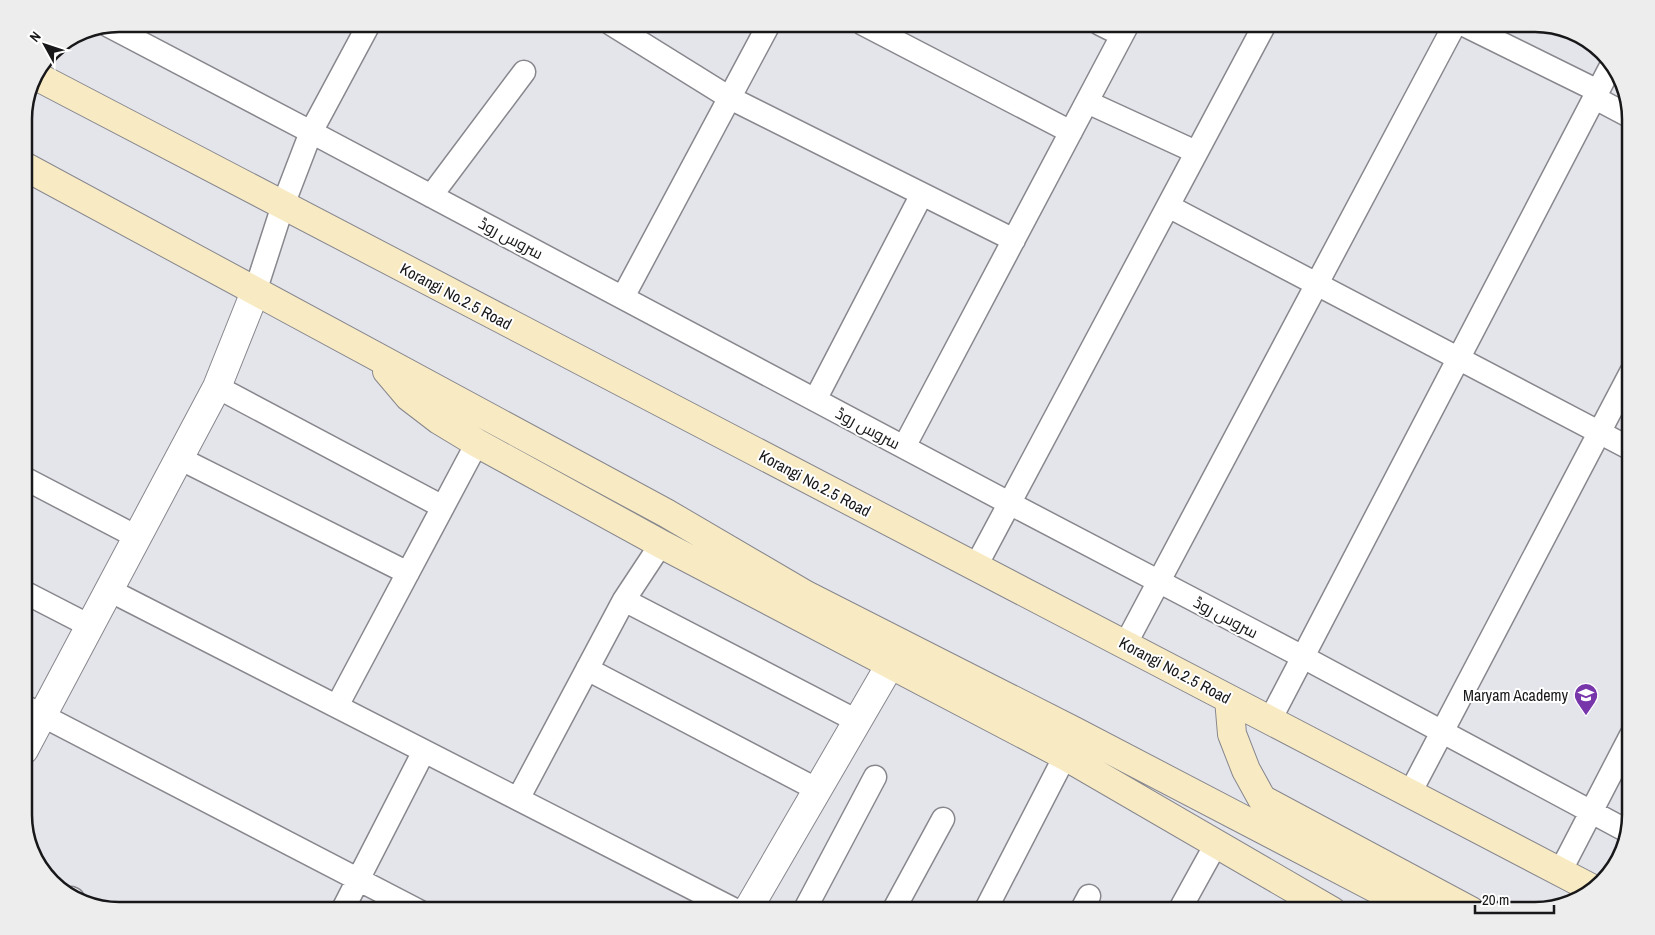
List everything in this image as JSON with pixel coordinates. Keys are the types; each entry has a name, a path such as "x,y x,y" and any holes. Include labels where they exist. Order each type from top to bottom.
{"main road":[{"name":"Korangi No.2.5 Road","path":"42,79 1586,886"},
{"path":"33,171 666,513 806,595 1074,731 1402,902"},
{"path":"375,357 409,396 439,420 477,443 661,544 1064,756 1316,902"},
{"path":"1229,699 1232,734 1246,770 1262,799 1454,902"}],"street":[{"name":"سروس روڈ","path":"120,32 1303,657 1622,828"},
{"path":"365,32 311,132 283,206 255,292 217,387 90,626 33,710 402,902"},
{"path":"624,32 730,98 1014,240"},
{"path":"623,297 765,32"},
{"path":"878,32 1071,132"},
{"path":"904,447 1123,32"},
{"path":"976,566 1261,32"},
{"path":"1126,645 1450,32"},
{"path":"1477,32 1596,95 1622,111"},
{"path":"1270,720 1608,71"},
{"path":"431,196 524,72"},
{"path":"1087,102 1196,152"},
{"path":"815,400 922,194"},
{"path":"1168,206 1622,444"},
{"path":"217,387 443,507"},
{"path":"1410,793 1622,389"},
{"path":"337,706 477,443"},
{"path":"179,458 408,573"},
{"path":"33,483 137,537"},
{"path":"518,799 624,600 661,544"},
{"path":"110,590 719,902"},
{"path":"33,597 90,626"},
{"path":"624,600 857,720"},
{"path":"752,902 890,665"},
{"path":"587,669 818,790"},
{"path":"346,902 424,751"},
{"path":"1560,872 1622,753"},
{"path":"990,902 1064,756"},
{"path":"809,902 875,777"},
{"path":"898,902 943,819"},
{"path":"1184,902 1216,844"}],"place":[{"name":"Maryam Academy","path":"1586,716"}]}
